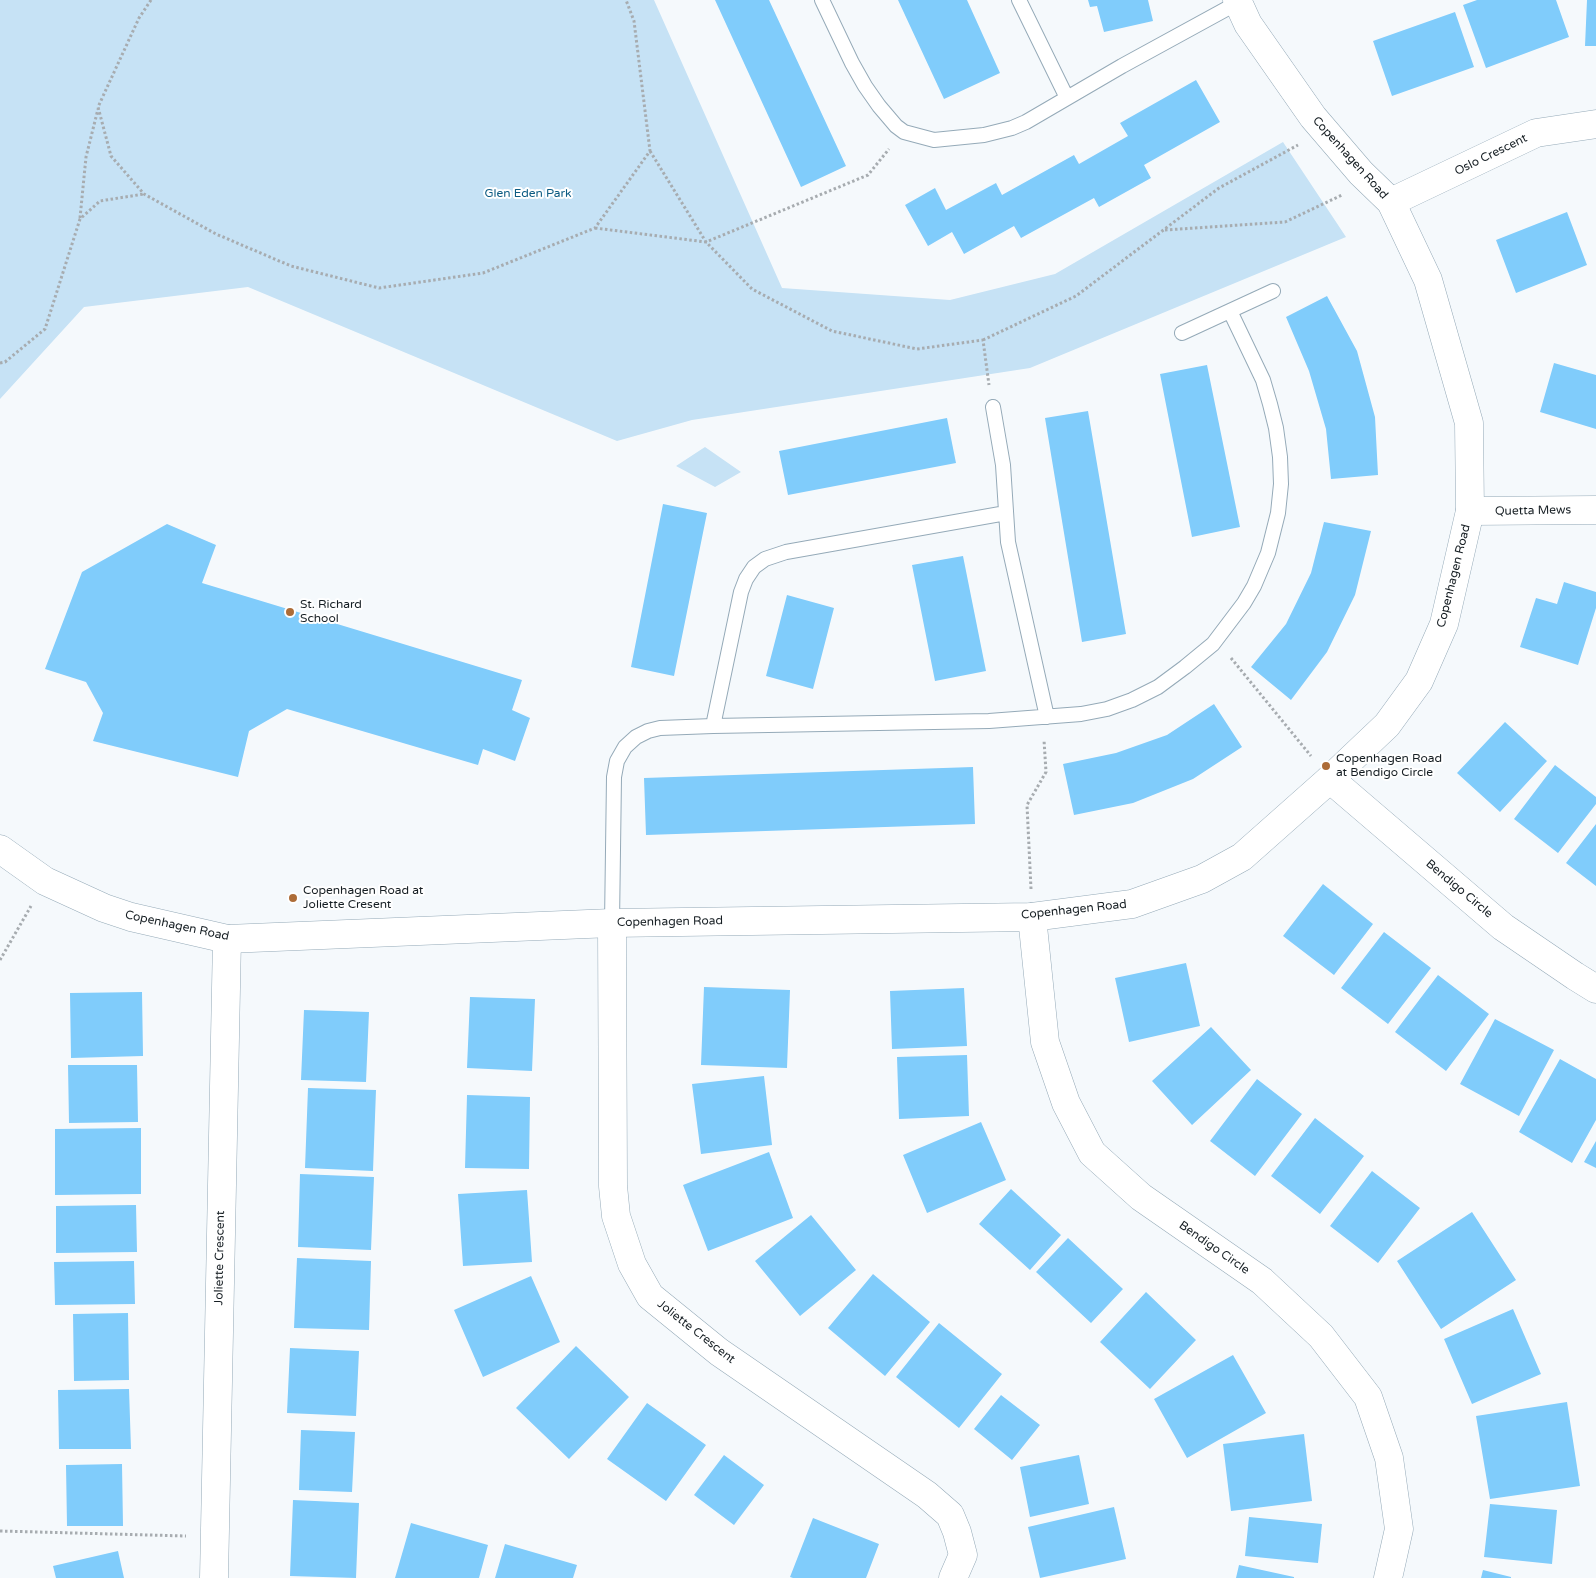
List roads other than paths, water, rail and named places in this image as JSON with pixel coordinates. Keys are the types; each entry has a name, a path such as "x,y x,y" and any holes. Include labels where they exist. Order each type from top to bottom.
{"street":[{"name":"Copenhagen Road","path":"0,849 46,881 104,908 131,917 227,938 612,922 1032,917 1132,904 1202,879 1242,857 1330,779 1387,724 1419,681 1444,624 1470,511 1469,423 1428,280 1391,202 1361,173 1313,117 1248,24 1238,1"},
{"name":"Oslo Crescent","path":"1391,202 1536,133 1596,124"},
{"name":"Quetta Mews","path":"1470,511 1596,510"},
{"name":"Bendigo Circle","path":"1330,779 1503,927 1596,989"},
{"name":"Bendigo Circle","path":"1032,917 1045,1042 1066,1103 1092,1153 1141,1197 1262,1281 1321,1336 1368,1397 1389,1458 1399,1530 1388,1578"},
{"name":"Joliette Crescent","path":"612,922 613,1186 616,1216 632,1264 650,1296 719,1352 927,1495 950,1515 958,1532 963,1555 954,1578"},
{"name":"Joliette Crescent","path":"214,1578 227,938"}],"lane":[{"path":"822,0 838,37 865,86 879,106 896,126 904,132 934,140 984,135 1012,128 1026,122 1238,1"},
{"path":"1019,0 1066,98"},
{"path":"1182,333 1273,291"},
{"path":"612,922 614,777 617,761 625,747 636,737 648,731 660,728 713,726 989,721 1094,712 1132,700 1158,687 1216,640 1244,603 1254,586 1268,553 1278,513 1281,484 1276,428 1263,380 1230,311"},
{"path":"992,407 1003,465 1008,542 1045,717"},
{"path":"713,726 741,592 746,579 754,567 765,559 786,552 1006,513"}],"place":[{"name":"St. Richard School","path":"290,612"},
{"name":"Copenhagen Road at Bendigo Circle","path":"1326,766"},
{"name":"Copenhagen Road at Joliette Cresent","path":"293,898"}],"park label":[{"name":"Glen Eden Park","path":"528,194"}]}
